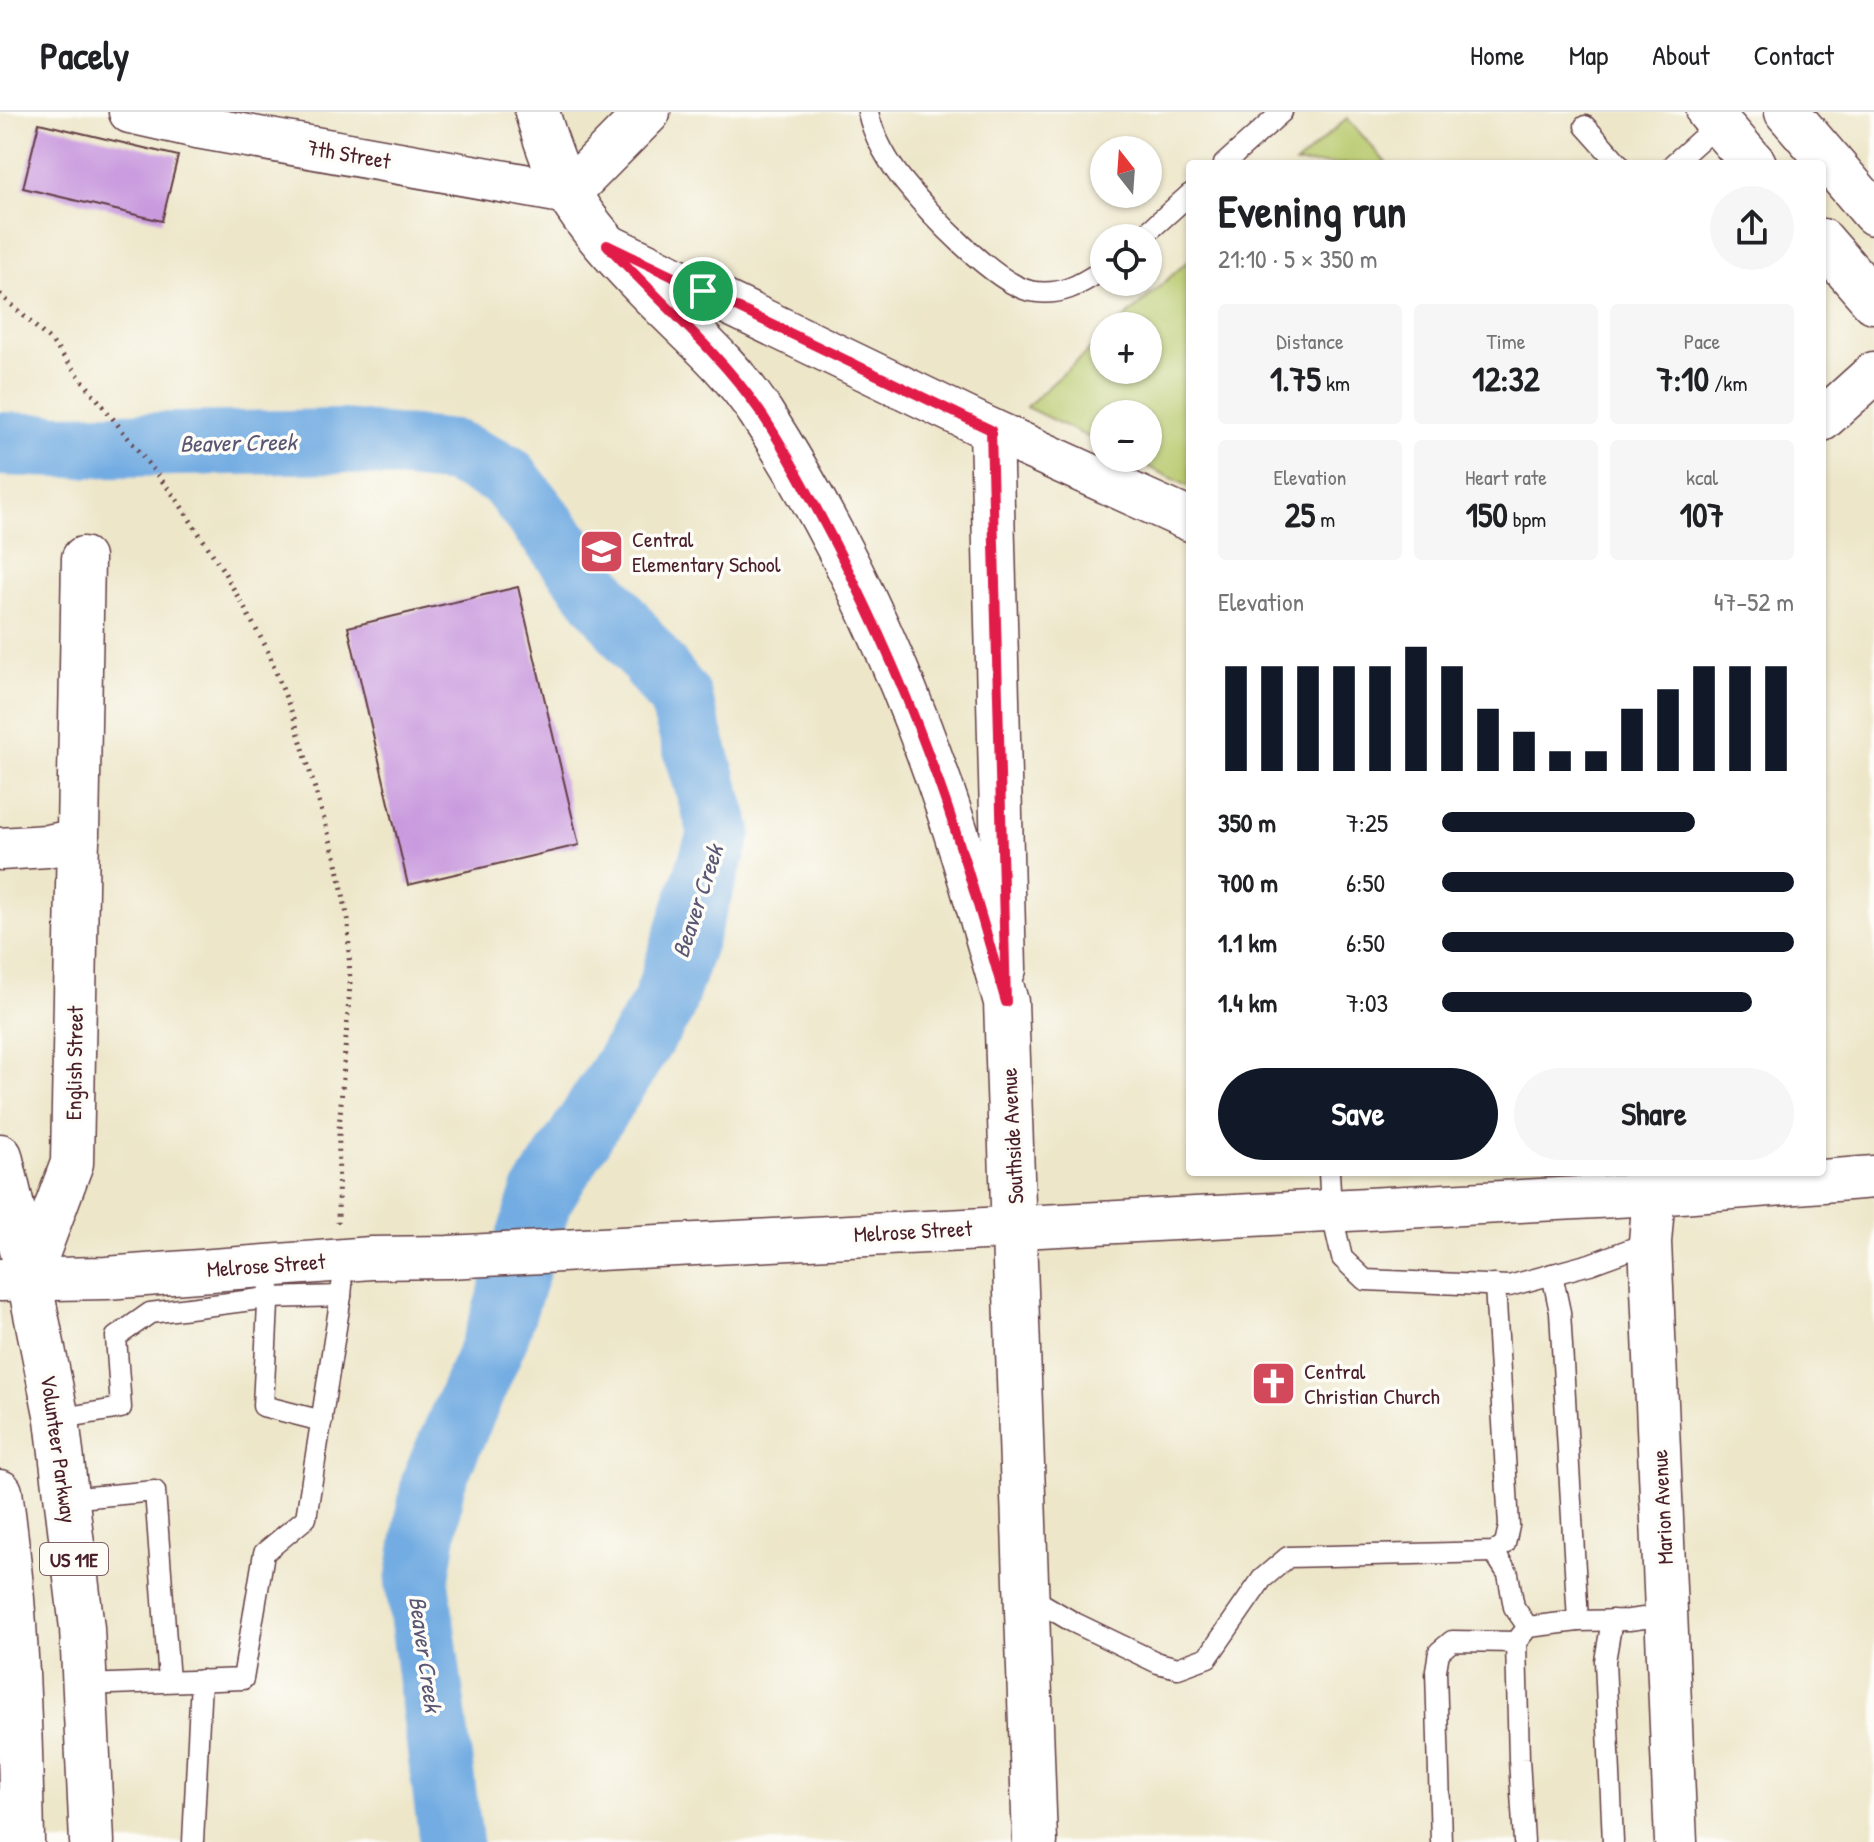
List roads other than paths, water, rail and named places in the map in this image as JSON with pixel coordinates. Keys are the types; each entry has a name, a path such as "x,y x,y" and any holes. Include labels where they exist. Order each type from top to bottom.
{"main road":[{"path":"537,112 547,146 568,193 607,245 722,363 759,409 846,563 929,753 973,886 1006,1002"},
{"path":"568,193 648,112"},
{"path":"1787,112 1874,213"},
{"path":"1714,118 1751,160"},
{"path":"1826,246 1874,301"},
{"name":"Southside Avenue","path":"1006,1002 1035,1842"},
{"name":"Volunteer Parkway","path":"0,1156 15,1279 57,1419 82,1628 92,1842"},
{"name":"US 11E","path":"0,1492 10,1564 20,1706 22,1842"}],"street":[{"name":"7th Street","path":"130,112 195,120 568,193"},
{"path":"607,245 991,430 1186,518"},
{"path":"1826,416 1874,373"},
{"name":"Southside Avenue","path":"991,430 1006,1002"},
{"name":"English Street","path":"15,1279 72,1163 83,558"},
{"path":"0,849 47,846 78,840"},
{"name":"Melrose Street","path":"15,1279 269,1281 341,1260 1016,1226 1330,1191 1874,1177"},
{"name":"Marion Avenue","path":"1653,1183 1650,1242 1676,1842"}],"lane":[{"path":"868,112 883,149 903,182 983,264 1007,282 1030,291 1057,293 1079,286 1090,279"},
{"path":"1228,160 1282,112"},
{"path":"1677,160 1714,118"},
{"path":"1585,126 1615,160"},
{"path":"1157,224 1186,198"},
{"path":"1330,1191 1342,1258 1365,1280 1509,1286 1590,1264 1650,1242"},
{"path":"85,1685 243,1679 264,1553 306,1518 322,1421 341,1260"},
{"path":"1552,1274 1560,1312 1578,1621"},
{"path":"57,1419 121,1408 116,1337 150,1313 269,1281 263,1406 322,1421"},
{"path":"1027,1595 1073,1622 1158,1663 1178,1668 1208,1657 1262,1579 1288,1557 1494,1552 1505,1544 1509,1526 1495,1285"},
{"path":"67,1499 155,1491 169,1681"},
{"path":"1494,1552 1508,1574 1522,1635 1519,1759 1524,1842"},
{"path":"1441,1842 1436,1670 1439,1652 1452,1641 1522,1635 1578,1621 1666,1615"},
{"path":"1612,1620 1605,1661 1613,1842"},
{"path":"193,1842 201,1680"}],"waterway":[{"name":"Beaver Creek","path":"0,444 62,446 344,441 455,452 506,476 680,698 720,832 663,1006 541,1198 496,1338 433,1482 417,1583 451,1842"}],"place":[{"name":"Central Elementary School","path":"601,552"},
{"name":"Central Christian Church","path":"1273,1384"}]}
